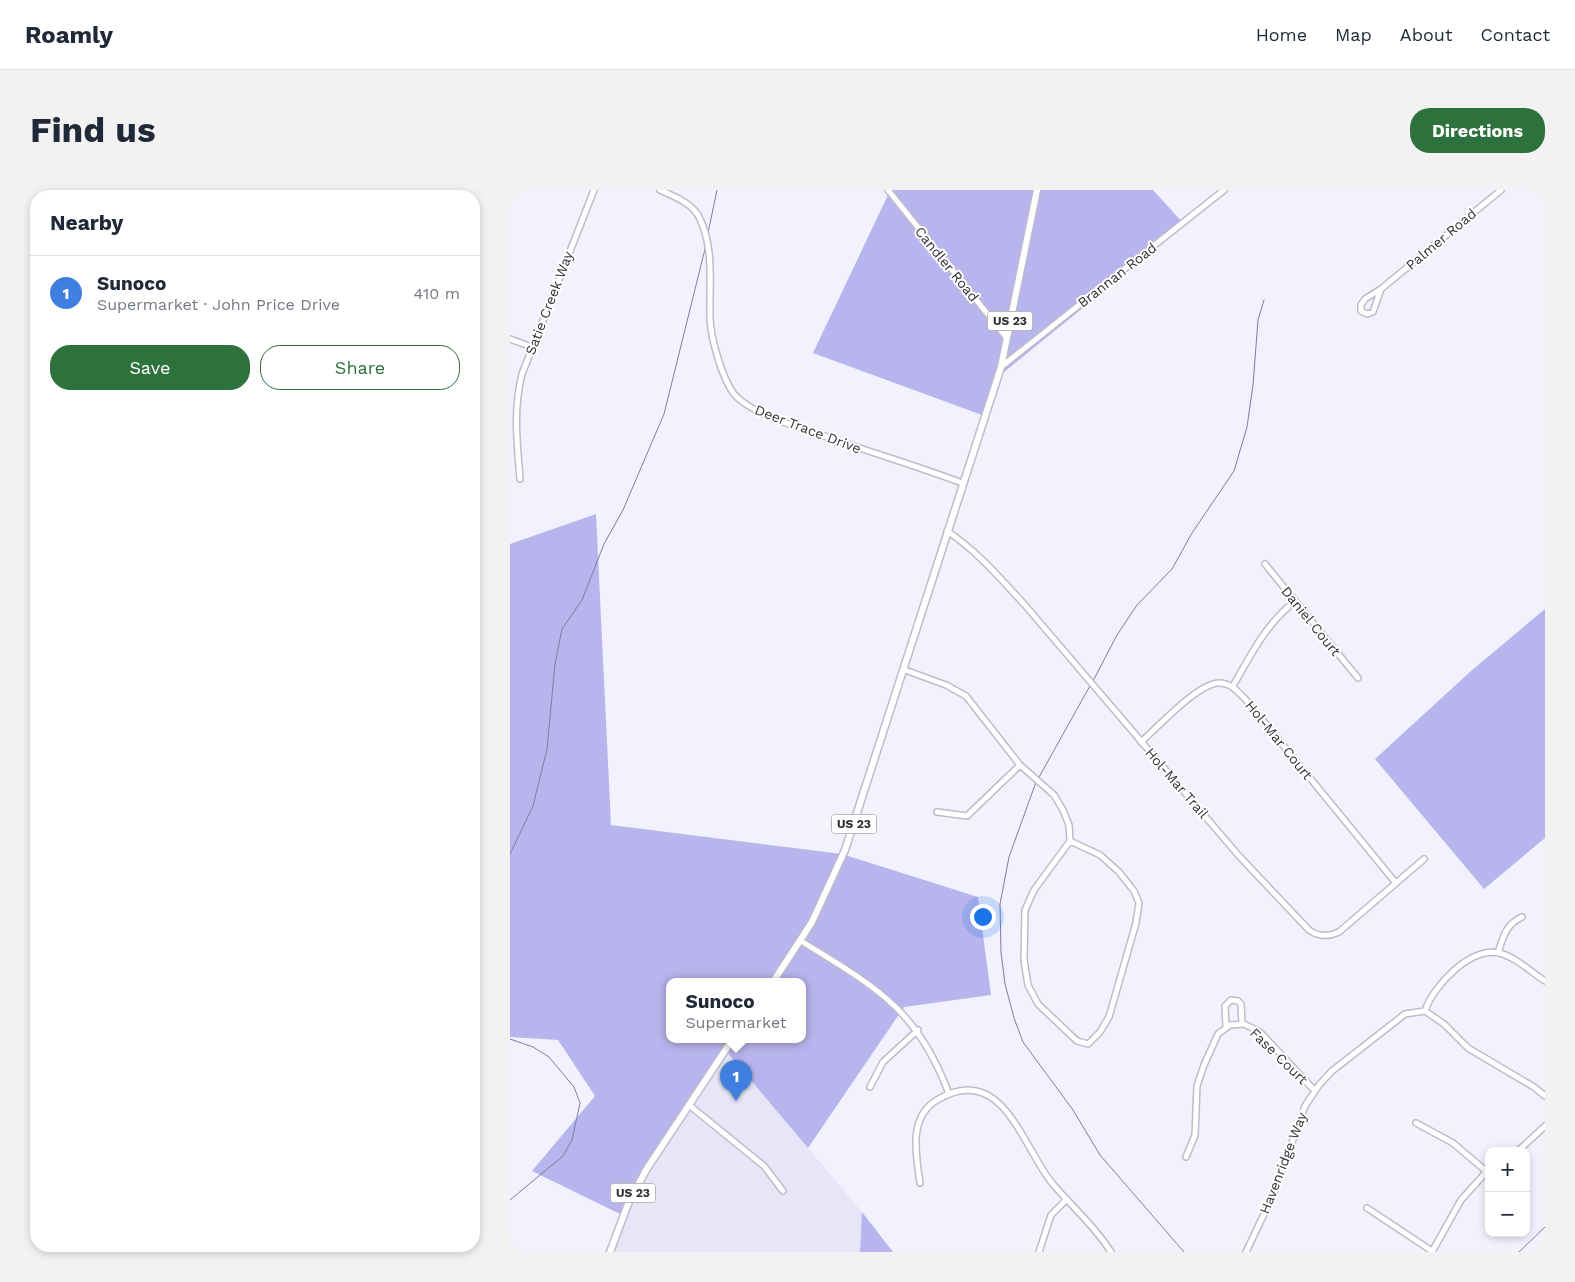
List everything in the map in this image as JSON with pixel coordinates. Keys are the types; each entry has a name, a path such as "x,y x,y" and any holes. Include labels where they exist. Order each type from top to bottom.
{"main road":[{"name":"US 23","path":"775,978 812,922 845,850 939,566 947,531 1001,367 1037,190"},
{"name":"US 23","path":"610,1252 628,1204 646,1170 730,1043"}],"street":[{"name":"Satie Creek Way","path":"520,479 516,429 516,396 532,347 594,190"},
{"name":"Deer Trace Drive","path":"660,190 688,204 697,214 700,221 708,249 710,321 724,376 735,395 749,406 799,428 962,483"},
{"name":"Candler Road","path":"888,190 1006,337"},
{"name":"Brannan Road","path":"1001,367 1224,190"},
{"name":"Palmer Road","path":"1381,289 1373,312 1366,314 1361,311 1361,304 1365,298 1381,289 1500,190"},
{"path":"510,339 532,347"},
{"name":"Hol-Mar Trail","path":"947,531 964,542 1007,585 1266,885 1297,919 1315,935 1331,936 1339,932 1424,859"},
{"name":"Daniel Court","path":"1265,564 1294,602 1358,678"},
{"path":"1141,742 1201,689 1219,683 1233,686 1262,634 1277,616 1294,602"},
{"path":"904,670 946,685 966,696 1020,765 1054,795 1069,825 1070,841 1034,890 1025,910 1024,960 1028,985 1038,1004 1077,1040 1088,1044 1100,1032 1109,1017 1136,923 1138,903 1134,891 1119,872 1105,859 1070,841"},
{"name":"Hol-Mar Court","path":"1233,686 1248,701 1395,882"},
{"path":"937,812 967,816 1020,765"},
{"path":"1498,952 1504,932 1512,921 1522,918"},
{"path":"801,941 863,980 889,999 918,1030 939,1067 949,1094"},
{"path":"1545,981 1512,958 1498,952 1480,954 1438,984 1429,998 1425,1011 1444,1024 1468,1048 1534,1087 1545,1096"},
{"path":"1186,1157 1195,1135 1198,1086 1211,1046 1226,1026 1225,1006 1231,1000 1238,1001 1241,1004 1242,1024 1226,1026"},
{"name":"Havenridge Way","path":"1246,1252 1274,1193 1305,1106 1315,1091 1332,1071 1405,1014 1425,1011"},
{"name":"Fase Court","path":"1242,1024 1260,1032 1315,1091"},
{"path":"870,1087 883,1062 918,1030"},
{"path":"920,1183 915,1144 917,1128 925,1111 936,1100 949,1094 973,1090 998,1102 1013,1118 1051,1181 1111,1252"},
{"path":"689,1105 764,1166 783,1191"},
{"path":"1416,1123 1453,1143 1485,1168"},
{"path":"1522,1147 1545,1126"},
{"path":"1367,1208 1432,1252 1461,1200 1485,1173"},
{"path":"1039,1252 1051,1216 1066,1199"}],"shaded area":[{"path":"885,190 1153,190 1185,225 998,377 982,415 813,353 888,195"},
{"path":"596,514 611,825 842,854 978,897 991,995 904,1007 808,1148 727,1052 656,1151 643,1172 622,1215 532,1171 595,1096 558,1040 510,1037 510,544"},
{"path":"1545,609 1545,838 1484,889 1375,759 1471,671"},
{"path":"725,1049 862,1212 860,1252 608,1252 633,1188"},
{"path":"862,1212 893,1252 860,1252"}],"waterway":[{"path":"708,233 717,190"},
{"path":"510,854 533,806 547,749 555,664 562,629 582,600 604,544 623,510 664,414 706,245"},
{"path":"1093,681 1117,635 1137,605 1172,569 1192,533 1234,471 1247,427 1253,385 1258,320 1264,300"},
{"path":"1038,779 1091,684"},
{"path":"1036,782 1009,857 1000,904 1001,952 1005,984 1014,1018 1023,1042 1073,1110 1100,1155 1184,1252"},
{"path":"510,1039 533,1047 549,1057 574,1087 580,1103 572,1140 563,1156 510,1200"},
{"path":"1519,1252 1545,1227"}],"place":[{"name":"Sunoco","path":"736,1101"}]}
